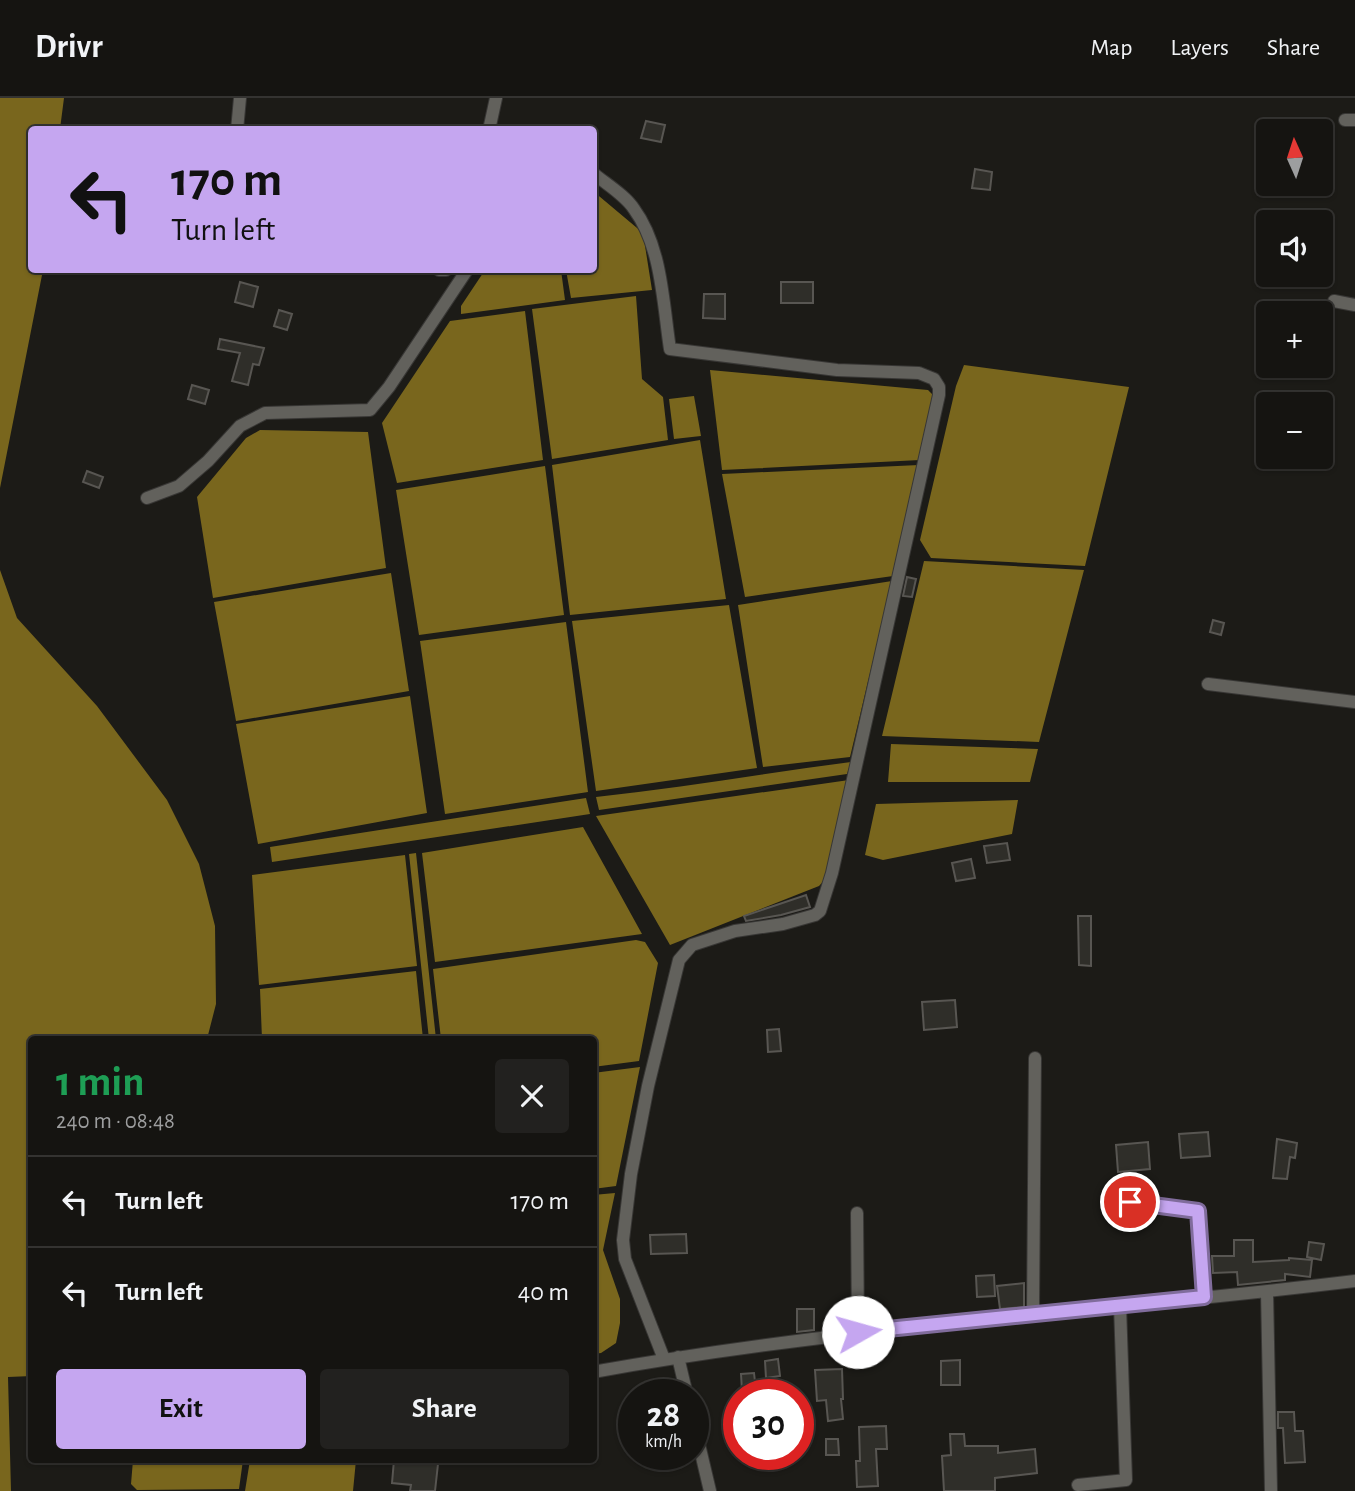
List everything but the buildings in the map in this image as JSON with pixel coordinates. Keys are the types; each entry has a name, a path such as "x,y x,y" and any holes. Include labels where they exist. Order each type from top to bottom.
{"street":[{"path":"237,126 240,98"},
{"path":"490,126 496,98"},
{"path":"597,176 633,206 648,231 670,349 837,370 919,373 934,379 939,387 832,873 820,911 815,915 783,924 735,931 692,945 679,960 648,1086 631,1174 623,1240 625,1259 664,1359"},
{"path":"147,498 179,486 208,461 240,426 265,413 370,410 389,387 465,273"},
{"path":"1334,301 1355,305"},
{"path":"1208,684 1355,702"},
{"path":"1033,1313 1035,1058"},
{"path":"1107,1199 1198,1211 1204,1297"},
{"path":"857,1213 858,1332"},
{"path":"597,1371 664,1359 858,1332 1355,1282"},
{"path":"1267,1292 1271,1491"},
{"path":"1078,1485 1126,1480 1120,1307"},
{"path":"678,1357 683,1379"},
{"path":"705,1470 710,1491"}],"shaded area":[{"path":"0,98 64,98 60,126 28,126 28,273 42,273 0,488"},
{"path":"597,194 643,233 652,290 571,298 567,273 597,273"},
{"path":"483,273 561,273 565,300 461,314 461,306"},
{"path":"636,296 642,379 663,397 668,440 552,459 532,309"},
{"path":"525,311 543,460 397,483 382,423 450,321"},
{"path":"964,365 1129,387 1085,566 931,558 920,540 956,386"},
{"path":"710,370 928,390 934,396 920,460 722,470"},
{"path":"694,396 701,436 674,439 669,399"},
{"path":"260,430 368,432 386,568 213,598 197,497 246,438"},
{"path":"700,440 726,599 570,615 552,465"},
{"path":"919,465 893,576 745,597 722,474"},
{"path":"545,466 564,615 419,635 396,490"},
{"path":"924,561 1084,570 1039,742 882,736"},
{"path":"0,570 17,618 97,706 167,800 199,864 215,926 216,1004 208,1036 28,1036 28,1376 8,1377 11,1491 0,1491"},
{"path":"391,573 409,691 236,721 214,602"},
{"path":"892,581 850,757 763,767 738,605"},
{"path":"729,605 757,768 596,791 572,621"},
{"path":"566,622 588,792 445,814 420,641"},
{"path":"410,696 427,813 258,844 236,724"},
{"path":"891,744 1038,749 1030,782 888,782"},
{"path":"851,762 847,774 599,810 596,797 660,789"},
{"path":"849,780 829,875 819,886 670,945 596,816"},
{"path":"586,798 590,814 272,862 270,847"},
{"path":"1018,800 1012,834 883,860 865,855 876,804"},
{"path":"583,827 642,934 435,962 422,853"},
{"path":"416,853 436,1036 429,1036 409,854"},
{"path":"405,855 417,966 259,985 252,875"},
{"path":"636,940 645,942 658,963 639,1061 597,1066 597,1036 441,1036 433,969"},
{"path":"416,971 423,1036 262,1036 260,989"},
{"path":"640,1067 616,1186 597,1188 597,1072"},
{"path":"615,1193 603,1250 620,1299 620,1323 616,1343 597,1354 597,1195"},
{"path":"133,1463 243,1463 239,1489 137,1490 131,1484"},
{"path":"250,1463 356,1463 353,1491 245,1491"}],"route":[{"path":"858,1332 1204,1297 1198,1211 1130,1202"}]}
